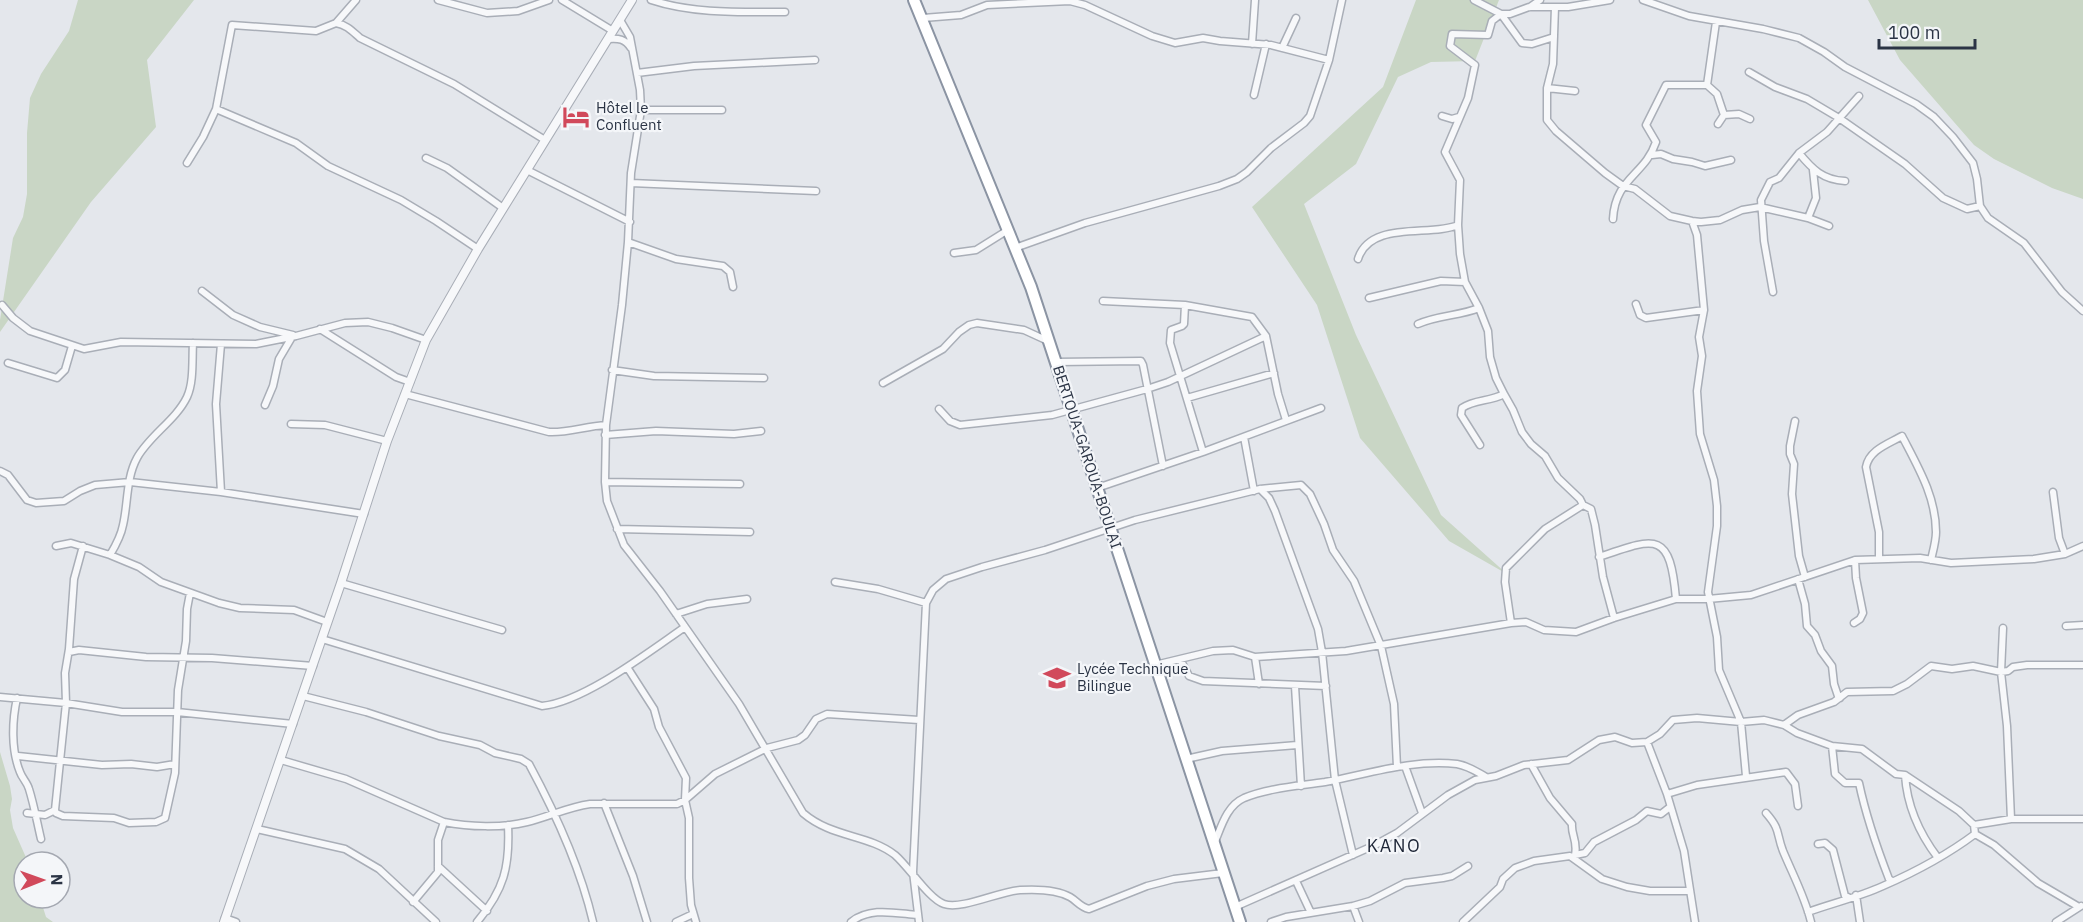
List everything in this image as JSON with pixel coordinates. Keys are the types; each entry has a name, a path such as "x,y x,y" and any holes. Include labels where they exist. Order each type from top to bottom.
{"highway":[{"name":"BERTOUA-GAROUA-BOULAI","path":"914,0 1031,287 1240,922"}],"street":[{"path":"187,163 216,109 232,26 316,31 336,23 356,0"},
{"path":"438,0 487,13 518,11 549,0"},
{"path":"562,0 613,31"},
{"path":"236,922 224,920 303,696 387,441 426,340 478,249 632,0"},
{"path":"651,0 700,9 785,12"},
{"path":"1252,44 1255,0"},
{"path":"1015,248 1085,222 1219,186 1237,179 1310,116 1329,60 1342,0"},
{"path":"1474,0 1502,14 1510,14 1540,0"},
{"path":"1529,7 1555,7 1610,0"},
{"path":"1643,0 1689,16 1799,38 1845,67 1916,104 1934,117 1973,163 1980,206 1988,218 2024,243 2062,291 2083,312"},
{"path":"922,18 961,15 987,5 1070,1 1085,5 1152,36 1175,43 1203,38 1266,44 1329,60"},
{"path":"1555,7 1553,64 1546,88 1547,120 1556,131 1623,186 1635,189 1670,216 1692,221 1720,220 1742,210 1760,207 1808,218 1829,226"},
{"path":"1502,14 1522,43 1532,44 1554,37"},
{"path":"1502,14 1492,21 1488,35 1452,34 1450,46 1475,65 1468,98 1445,152 1460,180 1458,225 1465,282 1488,331 1490,357 1496,378 1522,432 1545,456 1558,478 1580,499 1583,505 1591,509 1599,557 1614,618"},
{"path":"1282,48 1296,18"},
{"path":"620,20 630,37 641,110 631,183 628,242 605,435 607,501 624,546 676,614 739,704 767,748 803,813 812,821 837,833 880,846 895,855 913,872 932,896 944,904 957,904 1018,890 1046,890 1061,892 1089,909 1174,879 1223,873"},
{"path":"1707,85 1716,22"},
{"path":"336,23 343,24 360,38 454,84 545,140"},
{"path":"608,39 622,39 631,49"},
{"path":"1254,95 1261,75 1266,44"},
{"path":"637,73 694,66 815,60"},
{"path":"1749,72 1775,87 1807,99 1839,118 1905,164 1943,198 1967,209 1980,206"},
{"path":"1613,219 1614,205 1623,186 1652,155 1656,142 1646,125 1666,85 1707,85 1717,94 1724,115"},
{"path":"1546,88 1575,91"},
{"path":"1773,292 1760,207 1770,182 1779,178 1799,153 1827,132 1859,96"},
{"path":"216,109 302,146 328,166 401,200 478,249"},
{"path":"641,110 722,110"},
{"path":"1724,115 1739,114 1750,119"},
{"path":"1718,124 1724,115"},
{"path":"1442,116 1452,119 1459,117"},
{"path":"1799,153 1813,171 1831,180 1845,181"},
{"path":"1652,155 1661,154 1705,166 1731,160"},
{"path":"426,158 447,168 503,208"},
{"path":"527,170 630,222"},
{"path":"1808,218 1816,198 1813,171"},
{"path":"631,183 816,191"},
{"path":"1692,221 1696,235 1704,310 1699,337 1702,356 1697,391 1700,434 1714,480 1717,526 1708,599 1717,638 1719,670 1741,722 1746,776"},
{"path":"1358,259 1360,252 1367,244 1390,234 1411,230 1448,229 1458,225"},
{"path":"954,252 976,250 1008,230"},
{"path":"628,242 676,259 723,266 730,272 732,287"},
{"path":"1369,298 1441,281 1465,282"},
{"path":"202,291 233,315 260,327 295,337"},
{"path":"1103,301 1185,305 1252,317 1266,336 1286,420"},
{"path":"2,304 13,318 30,331 72,346 92,349 121,342 256,344 295,337 345,323 368,322 426,340"},
{"path":"1636,304 1640,315 1646,318 1704,310"},
{"path":"1185,305 1184,324 1169,333 1170,343 1203,452"},
{"path":"1418,324 1431,318 1456,315 1479,308"},
{"path":"883,383 943,349 969,325 977,323 1024,330 1049,341"},
{"path":"320,329 396,377 410,382"},
{"path":"939,409 950,421 960,425 1052,415 1147,389 1266,336"},
{"path":"265,405 273,386 279,359 295,337"},
{"path":"110,555 123,526 130,482 137,458 188,397 193,343"},
{"path":"221,344 216,404 221,492"},
{"path":"8,363 57,378 65,370 72,346"},
{"path":"1056,362 1138,360 1143,365 1163,466"},
{"path":"612,370 679,377 764,378"},
{"path":"1187,398 1274,373"},
{"path":"405,394 549,432 606,425"},
{"path":"1480,446 1461,415 1462,408 1468,404 1492,400 1504,394"},
{"path":"1097,488 1321,408"},
{"path":"1795,421 1790,446 1794,464 1792,494 1799,556 1805,577"},
{"path":"291,424 326,425 387,441"},
{"path":"605,435 656,431 734,434 761,431"},
{"path":"1879,558 1879,532 1866,467 1873,453 1902,436 1926,483 1933,504 1936,533 1931,560"},
{"path":"1244,437 1257,490 1269,498 1275,511 1314,615 1322,651 1335,780 1353,855"},
{"path":"0,471 8,475 27,500 36,503 64,501 95,485 130,482 221,492 364,514"},
{"path":"605,482 740,484"},
{"path":"919,922 913,872 926,603 933,590 946,579 1136,520 1257,490 1297,484 1305,487 1324,524 1333,550 1354,581 1381,646 1394,704 1397,767"},
{"path":"2053,492 2059,538 2065,554"},
{"path":"1511,623 1505,582 1506,568 1545,529 1583,505"},
{"path":"618,529 750,532"},
{"path":"1599,557 1645,542 1655,543 1663,549 1671,562 1676,599"},
{"path":"56,546 71,543 110,555 139,567 161,582 230,606 294,610 327,622"},
{"path":"83,546 74,579 56,813 73,818 114,818 129,823 162,820 168,811 168,797 175,773 177,712 190,593"},
{"path":"1155,665 1213,651 1233,650 1255,657 1346,651 1511,623 1526,622 1544,630 1569,633 1676,599 1751,595 1855,560 1920,558 1951,563 2034,559 2065,554 2083,546"},
{"path":"1854,623 1863,613 1855,560"},
{"path":"1798,579 1805,604 1807,626 1815,635 1821,651 1832,666 1834,684 1840,698"},
{"path":"835,582 878,589 926,603"},
{"path":"341,583 502,630"},
{"path":"676,614 707,604 747,598"},
{"path":"2066,626 2083,625"},
{"path":"322,639 542,706 568,699 627,667 685,627"},
{"path":"2003,628 2001,672 2007,726 2012,819"},
{"path":"69,652 79,650 134,656 212,658 313,666"},
{"path":"1255,657 1259,684"},
{"path":"1180,659 1189,676 1196,680 1326,686"},
{"path":"1784,724 1798,715 1840,698 1847,692 1893,691 1907,684 1931,666 1952,669 1973,666 2001,672 2027,665 2083,665"},
{"path":"627,667 654,709 658,727 686,778 689,878 696,922"},
{"path":"1295,686 1301,786"},
{"path":"303,696 366,712 439,736 480,745 495,753 521,759 529,764 555,814 580,874 593,922"},
{"path":"0,697 66,703 122,712 177,712 293,724"},
{"path":"17,698 13,720 14,748 18,756 20,774 27,783 36,813 41,839"},
{"path":"281,760 346,779 444,822 464,825 508,825 555,814 576,806 604,803 669,805 686,801 715,774 767,748 798,740 805,735 816,719 827,714 919,720"},
{"path":"1235,907 1397,833 1422,813 1467,784 1496,777 1532,764 1568,760 1599,740 1615,737 1632,743 1647,742 1660,734 1673,720 1697,718 1741,722 1764,720 1784,724 1797,733 1832,746 1862,749 1896,774 1905,775 1959,811 1974,825 1975,834"},
{"path":"1647,742 1667,794 1684,851 1695,922"},
{"path":"1186,759 1222,751 1297,745"},
{"path":"1832,746 1835,774 1845,783 1859,783 1875,843 1882,856 1889,879 1892,881"},
{"path":"18,756 96,765 157,767 175,764"},
{"path":"1214,844 1232,807 1243,799 1379,769 1405,766 1458,764 1472,768 1487,778"},
{"path":"1532,764 1550,798 1572,824 1571,832 1577,844 1575,855 1585,853 1594,842 1636,820 1647,811 1661,814 1670,807"},
{"path":"1405,766 1422,813"},
{"path":"1667,794 1696,785 1786,772 1795,784 1798,806"},
{"path":"1905,775 1906,791 1917,825 1925,841 1938,858"},
{"path":"604,803 633,876 647,922"},
{"path":"27,813 45,815 55,810"},
{"path":"1766,813 1776,824 1784,853 1811,922"},
{"path":"1974,825 2012,819 2083,819"},
{"path":"413,902 435,878 438,866 438,840 444,822"},
{"path":"477,922 502,887 509,849 508,825"},
{"path":"257,829 345,849 379,869 436,922"},
{"path":"1808,912 1909,875 1954,850 1975,834"},
{"path":"1975,834 1994,845 2038,883 2081,906 2056,922"},
{"path":"1818,844 1826,843 1833,850 1845,896 1848,897"},
{"path":"1463,922 1500,887 1503,879 1515,868 1534,861 1558,857 1570,856 1602,879 1627,887 1650,891 1689,891"},
{"path":"438,866 487,911"},
{"path":"1271,922 1353,906 1370,901 1405,883 1452,876 1468,866"},
{"path":"1296,880 1311,913"},
{"path":"1856,895 1860,922"},
{"path":"1353,906 1359,922"},
{"path":"851,922 864,914 875,912 917,915"},
{"path":"676,922 693,914"}],"green space":[{"path":"78,0 194,0 147,60 156,127 91,202 0,332 13,238 23,217 27,194 27,133 30,98 41,74 69,31"},
{"path":"1416,0 1499,0 1475,61 1431,62 1398,77 1356,164 1304,204 1356,335 1441,515 1507,574 1449,541 1360,438 1317,305 1252,207 1383,87"},
{"path":"1868,0 2083,0 2083,199 2052,188 1994,159 1974,145 1900,60"},
{"path":"0,752 10,786 13,828 23,850 12,850 12,910 44,910 46,917 53,922 0,922"}],"place":[{"name":"Hôtel le Confluent","path":"576,117"},
{"name":"Lycée Technique Bilingue","path":"1057,678"}],"district":[{"name":"KANO","path":"1394,846"}]}
